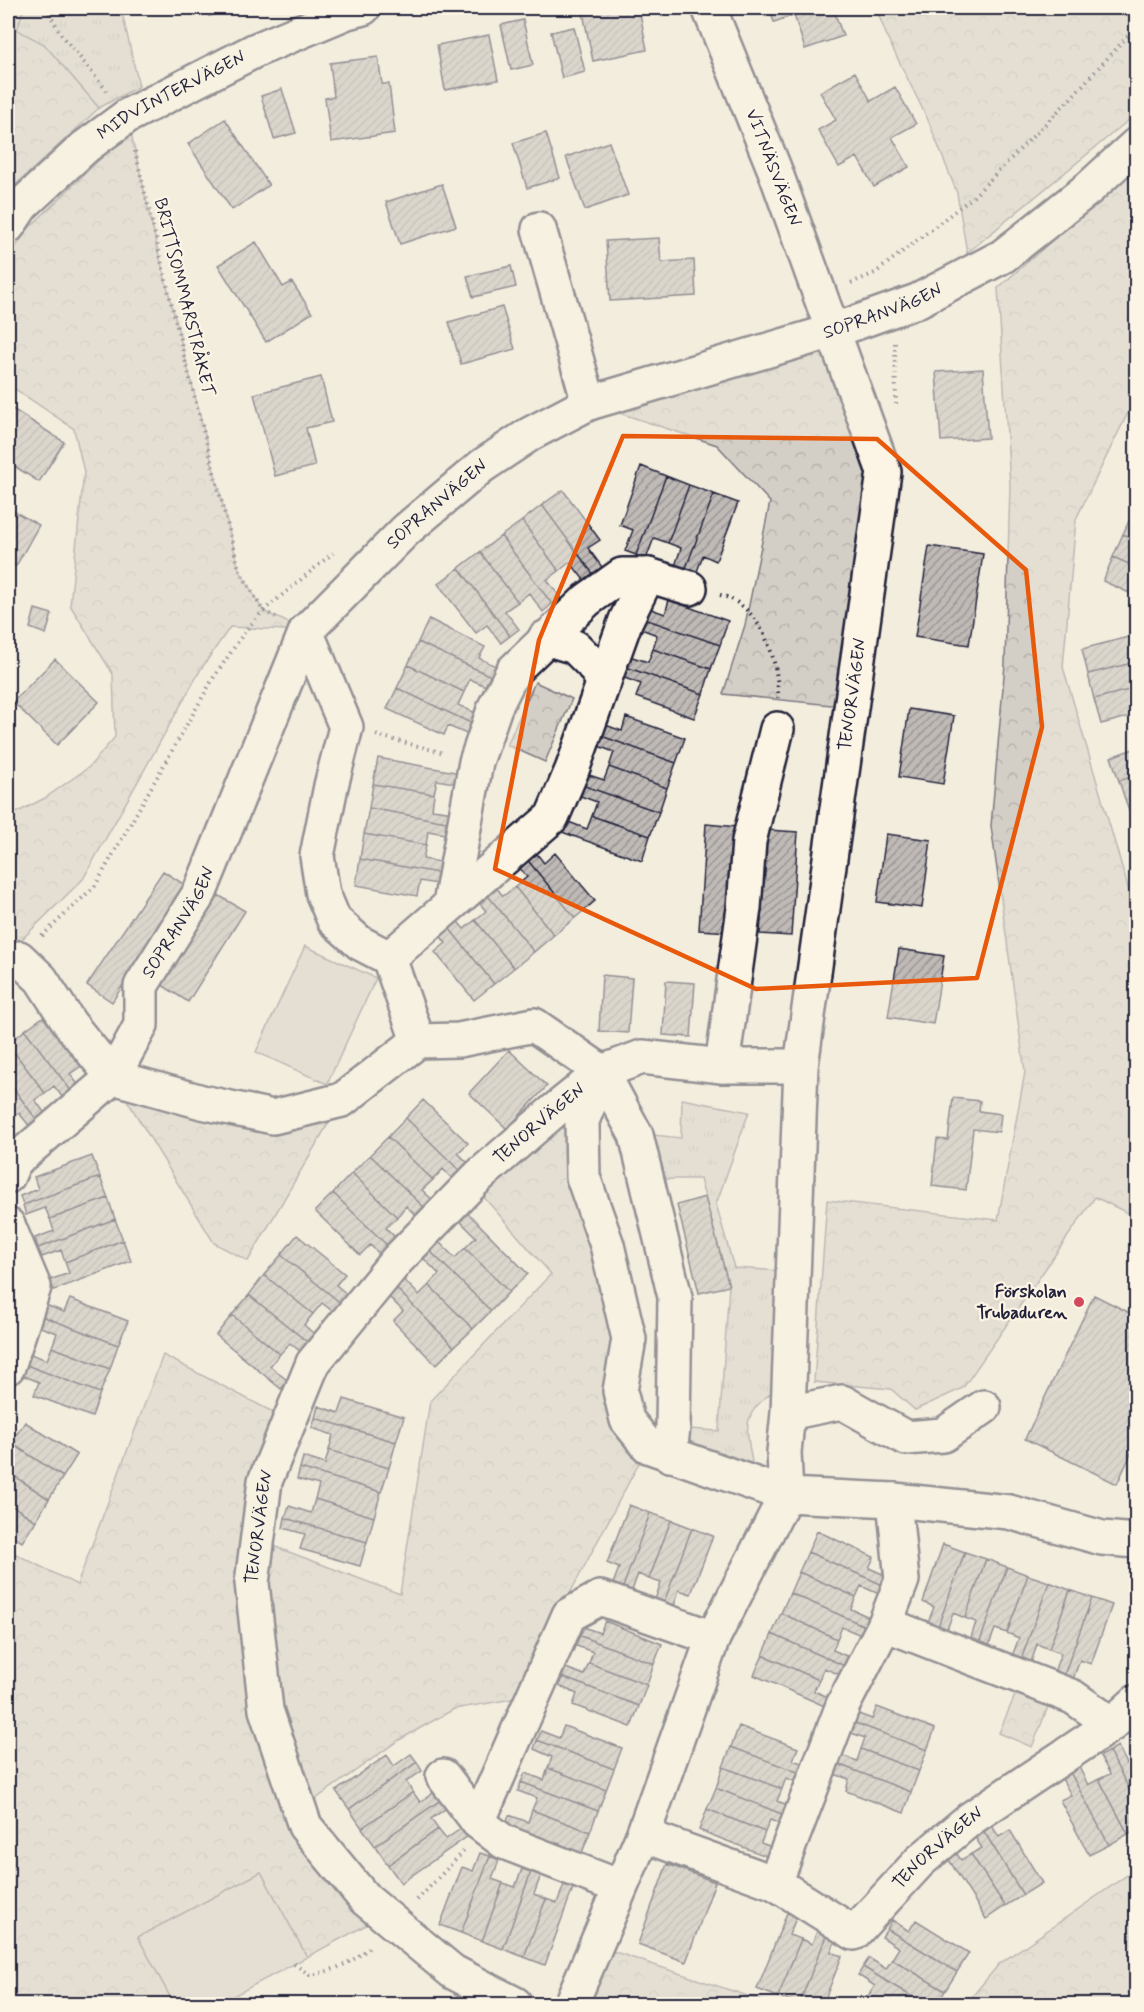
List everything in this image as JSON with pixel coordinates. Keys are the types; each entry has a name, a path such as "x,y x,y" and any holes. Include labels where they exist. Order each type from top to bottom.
{"street":[{"name":"MIDVINTERVÄGEN","path":"8,226 22,205 85,147 128,116 256,50 347,12 363,8"},
{"name":"VITNÄSVÄGEN","path":"709,8 774,168 833,331"},
{"name":"SOPRANVÄGEN","path":"8,1176 14,1162 113,1077 141,1025 141,986 200,892 306,631 406,530 482,466 530,434 589,403 833,331 917,301 1003,256 1089,188 1137,145"},
{"path":"539,229 589,403"},
{"name":"TENORVÄGEN","path":"571,2004 643,1834 713,1638 786,1495 784,1452 788,1413 801,1066 884,472 833,331"},
{"path":"450,904 476,762 495,707 513,671 587,600 622,575 648,575 690,588"},
{"path":"389,958 552,817 572,770 626,620 648,575"},
{"path":"306,631 346,727 330,786 317,856 323,894 334,920 360,943 389,958 418,1041"},
{"path":"545,638 574,647 592,664 604,682"},
{"path":"722,1066 744,908 749,841 777,729"},
{"path":"19,958 40,980 70,1024 113,1077 202,1102 273,1117 342,1101 418,1041 459,1040 534,1025 602,1072"},
{"name":"TENORVÄGEN","path":"515,2004 453,1972 365,1899 305,1826 266,1710 252,1583 265,1481 313,1363 397,1260 467,1188 556,1109 602,1072 642,1058 722,1066 801,1066"},
{"name":"TENORVÄGEN","path":"602,1072 636,1135 675,1297 672,1441"},
{"name":"TENORVÄGEN","path":"602,1072 582,1121 583,1177 608,1245 629,1339 620,1391 627,1420 648,1446 672,1441 786,1495 894,1500 1009,1512 1101,1538 1137,1541"},
{"path":"8,1225 34,1287 8,1367"},
{"path":"788,1413 842,1402 906,1438 943,1435 984,1407"},
{"path":"775,1883 843,1705 885,1624 902,1580 894,1500"},
{"path":"478,1822 569,1615 600,1598 713,1638"},
{"path":"885,1624 1073,1697 1112,1724"},
{"name":"TENORVÄGEN","path":"643,1834 775,1883 855,1933 920,1861 970,1819 1112,1724 1137,1702"},
{"path":"443,1776 478,1822 504,1842 620,1887"}],"path":[{"name":"BRITTSOMMARSTRÅKET","path":"46,8 61,34 128,116 165,282 239,569 263,611"},
{"path":"821,296 875,273 973,196 1069,100 1137,27"},
{"path":"875,273 890,310 896,351 896,407"},
{"path":"19,958 95,886 214,677 246,630 263,611 340,547"},
{"path":"690,588 731,598 755,620 771,652 778,683 777,729"},
{"path":"346,727 476,762"}],"highlighted area":[{"path":"623,436 877,439 1026,570 1042,727 977,978 756,989 495,869 539,640"}],"green space":[{"path":"8,8 112,8 123,17 139,86 99,108 44,44 8,26"},
{"path":"8,8 24,8 17,30 44,44 99,108 8,192"},
{"path":"876,8 1136,8 1136,114 967,253 957,193 928,120 888,39"},
{"path":"127,116 157,247 239,569 263,611 306,631 230,627 201,669 83,879 8,953 8,817 45,798 89,767 115,737 113,674 70,605 84,472 74,429 8,384 8,258 28,229 104,155"},
{"path":"1136,167 1136,396 1076,519 1063,667 1132,901 1136,903 1136,1217 1095,1197 963,1388 915,1410 891,1389 814,1382 827,1200 998,1220 1025,1072 991,826 1005,664 1010,485 998,288"},
{"path":"833,331 884,472 851,707 723,694 745,625 770,502 717,445 589,403"},
{"path":"535,682 572,699 545,762 507,745"},
{"path":"305,946 376,978 327,1084 256,1052"},
{"path":"113,1077 202,1102 342,1100 248,1261 214,1243"},
{"path":"682,1099 749,1112 716,1204 734,1268 781,1271 773,1383 770,1394 760,1402 750,1417 748,1433 752,1462 746,1466 687,1443 688,1429 719,1431 729,1286 700,1179 662,1179 654,1135 681,1138"},
{"path":"556,1109 582,1121 607,1245 620,1391 648,1446 559,1614 524,1697 454,1709 399,1740 289,1818 370,1923 307,1957 261,1872 138,1937 174,2004 8,2004 8,1550 77,1585 163,1355 290,1421 257,1540 400,1594 430,1401 551,1274 481,1194"},
{"path":"1016,1693 1048,1707 1032,1747 999,1733"},
{"path":"1136,1869 1136,2004 966,2004 999,1964"},
{"path":"261,1872 307,1957 218,2004 174,2004 138,1937"},
{"path":"609,1950 772,2004 583,2004"}],"building":[{"path":"207,8 242,8 209,16"},
{"path":"609,8 639,8 647,50 593,61 583,13"},
{"path":"769,8 833,8 843,36 805,49 794,15 774,22"},
{"path":"523,20 533,65 511,70 501,25"},
{"path":"574,27 585,72 562,78 551,32"},
{"path":"489,35 498,80 445,90 437,45"},
{"path":"378,57 382,84 389,84 395,133 331,142 325,98 334,97 330,63"},
{"path":"855,72 871,101 895,87 916,124 892,137 909,167 874,187 857,157 839,167 818,130 836,120 820,92"},
{"path":"282,89 296,133 274,139 261,96"},
{"path":"225,119 269,185 232,210 188,144"},
{"path":"546,133 560,178 527,188 513,143"},
{"path":"609,142 628,195 585,210 566,157"},
{"path":"442,184 456,226 400,244 386,202"},
{"path":"659,238 661,262 694,260 696,296 610,301 606,241"},
{"path":"256,242 283,287 292,282 312,313 266,342 218,265"},
{"path":"511,266 516,287 473,297 467,276"},
{"path":"502,307 515,349 461,364 449,322"},
{"path":"983,369 988,438 941,441 936,372"},
{"path":"321,377 332,422 306,428 315,466 275,476 254,394"},
{"path":"8,406 64,442 39,482 8,462"},
{"path":"641,466 666,476 636,555 625,551 633,530 620,525"},
{"path":"666,476 689,485 668,543 654,538 646,559 636,555"},
{"path":"689,485 714,494 684,573 674,569 681,548 668,543"},
{"path":"563,490 600,540 588,548 602,567 593,574 542,505"},
{"path":"714,494 738,503 716,561 703,555 695,577 684,573"},
{"path":"542,505 593,574 584,580 570,562 559,571 522,521"},
{"path":"8,508 39,525 16,566 8,562"},
{"path":"1134,510 1136,511 1136,539 1123,534"},
{"path":"522,521 559,571 547,580 561,598 552,604 501,536"},
{"path":"1123,534 1136,539 1136,567 1113,557"},
{"path":"501,536 552,604 543,612 529,593 518,602 480,552"},
{"path":"929,546 983,554 969,645 915,637"},
{"path":"480,552 518,602 505,611 519,629 510,636 459,568"},
{"path":"1113,557 1136,567 1136,596 1103,581"},
{"path":"459,568 510,636 501,643 487,625 476,633 438,584"},
{"path":"669,600 728,621 720,645 639,617 643,606 665,614"},
{"path":"35,609 52,614 46,634 30,628"},
{"path":"639,617 720,645 711,669 653,649 657,635 636,627"},
{"path":"429,619 485,647 479,658 500,668 495,678 418,642"},
{"path":"1136,635 1136,662 1088,674 1082,649"},
{"path":"418,642 495,678 490,688 470,679 464,692 408,665"},
{"path":"653,649 711,669 703,694 623,666 626,655 648,662"},
{"path":"55,659 99,702 57,745 13,702"},
{"path":"1136,662 1136,688 1094,699 1088,674"},
{"path":"408,665 464,692 458,705 478,714 473,724 397,688"},
{"path":"623,666 703,694 694,718 636,697 641,684 619,676"},
{"path":"397,688 473,724 469,735 448,726 444,735 387,709"},
{"path":"1136,688 1136,715 1101,724 1094,699"},
{"path":"909,709 954,716 943,784 899,777"},
{"path":"626,717 685,738 676,763 596,734 600,723 622,731"},
{"path":"596,734 676,763 667,788 609,767 614,752 593,744"},
{"path":"1136,748 1136,775 1119,781 1111,757"},
{"path":"378,758 461,773 459,784 437,780 434,794 373,784"},
{"path":"609,767 667,788 659,812 579,784 583,773 604,780"},
{"path":"1136,775 1136,802 1127,805 1119,781"},
{"path":"373,784 434,794 432,809 454,812 452,823 369,808"},
{"path":"579,784 659,812 650,836 592,816 597,802 575,794"},
{"path":"1136,802 1136,829 1135,830 1127,805"},
{"path":"369,808 452,823 450,835 428,831 426,845 364,834"},
{"path":"592,816 650,836 642,861 562,832 566,821 587,829"},
{"path":"706,824 737,827 730,932 699,930"},
{"path":"767,830 798,832 791,936 760,934"},
{"path":"364,834 426,845 423,859 446,863 444,874 360,859"},
{"path":"886,834 931,840 922,908 877,902"},
{"path":"530,845 544,863 555,853 595,901 575,918 521,852"},
{"path":"521,852 575,918 554,935 515,887 527,877 512,859"},
{"path":"360,859 444,874 442,885 420,881 417,896 356,885"},
{"path":"163,871 188,887 112,1002 87,985"},
{"path":"489,878 503,896 515,887 554,935 534,952 480,886"},
{"path":"480,886 534,952 514,968 475,920 486,911 471,893"},
{"path":"218,895 245,911 188,1002 162,985"},
{"path":"449,911 464,929 475,920 514,968 494,984 441,918"},
{"path":"441,918 494,984 474,1000 435,952 446,943 432,926"},
{"path":"899,949 944,956 933,1024 888,1017"},
{"path":"602,975 632,978 628,1033 599,1031"},
{"path":"666,981 695,983 691,1037 663,1035"},
{"path":"43,1017 81,1066 70,1074 82,1090 75,1096 25,1030"},
{"path":"25,1030 75,1096 66,1102 54,1086 45,1093 8,1044"},
{"path":"8,1044 45,1093 35,1100 47,1116 39,1123 8,1081"},
{"path":"509,1050 547,1086 507,1129 469,1093"},
{"path":"8,1081 39,1123 31,1128 19,1113 9,1120 8,1118"},
{"path":"953,1098 980,1101 979,1111 1001,1114 999,1132 973,1129 966,1190 932,1186 937,1139 948,1140"},
{"path":"423,1100 468,1143 458,1153 474,1169 466,1177 406,1118"},
{"path":"406,1118 466,1177 458,1185 443,1169 433,1180 388,1137"},
{"path":"388,1137 433,1180 422,1190 439,1206 431,1214 370,1155"},
{"path":"370,1155 431,1214 423,1222 406,1206 397,1217 352,1173"},
{"path":"92,1156 100,1177 23,1205 20,1196 38,1189 34,1177"},
{"path":"352,1173 397,1217 386,1228 402,1244 394,1252 333,1193"},
{"path":"100,1177 108,1198 50,1219 45,1208 26,1215 23,1205"},
{"path":"333,1193 394,1252 386,1260 370,1245 360,1255 315,1211"},
{"path":"705,1197 729,1286 699,1293 677,1205"},
{"path":"108,1198 115,1219 38,1248 35,1238 54,1231 50,1219"},
{"path":"468,1213 528,1274 509,1292 465,1248 476,1237 460,1221"},
{"path":"115,1219 123,1240 65,1262 61,1250 42,1257 38,1248"},
{"path":"297,1235 345,1274 336,1285 354,1300 347,1308 281,1255"},
{"path":"123,1240 131,1261 54,1290 50,1280 69,1273 65,1262"},
{"path":"439,1242 455,1258 465,1248 509,1292 491,1311 430,1251"},
{"path":"430,1251 491,1311 473,1329 429,1285 439,1274 423,1258"},
{"path":"281,1255 347,1308 340,1317 322,1303 313,1314 264,1275"},
{"path":"264,1275 313,1314 304,1325 321,1340 315,1348 249,1295"},
{"path":"403,1279 419,1295 429,1285 473,1329 454,1347 395,1287"},
{"path":"395,1287 454,1347 436,1365 393,1321 403,1311 387,1295"},
{"path":"249,1295 315,1348 307,1357 290,1343 280,1354 232,1315"},
{"path":"1094,1295 1136,1316 1136,1443 1117,1484 1025,1439"},
{"path":"70,1299 128,1321 118,1345 39,1315 43,1304 64,1312"},
{"path":"39,1315 118,1345 110,1369 52,1347 57,1333 35,1325"},
{"path":"232,1315 280,1354 270,1366 288,1381 281,1389 216,1335"},
{"path":"52,1347 110,1369 100,1393 21,1363 25,1352 47,1360"},
{"path":"21,1363 100,1393 92,1417 34,1395 39,1382 17,1373"},
{"path":"344,1399 404,1417 396,1442 315,1418 318,1406 339,1413"},
{"path":"315,1418 396,1442 389,1468 329,1450 333,1435 312,1428"},
{"path":"25,1422 77,1455 63,1477 8,1441 8,1428 17,1434"},
{"path":"8,1441 63,1477 49,1499 8,1472"},
{"path":"329,1450 389,1468 381,1492 300,1468 303,1457 325,1464"},
{"path":"300,1468 381,1492 374,1517 315,1499 319,1485 297,1479"},
{"path":"8,1472 49,1499 36,1521 8,1503"},
{"path":"315,1499 374,1517 367,1542 285,1518 289,1506 311,1513"},
{"path":"8,1503 36,1521 22,1542 8,1533"},
{"path":"629,1505 650,1513 622,1590 612,1586 619,1568 607,1563"},
{"path":"650,1513 671,1520 649,1579 638,1574 631,1593 622,1590"},
{"path":"285,1518 367,1542 360,1566 300,1549 305,1534 283,1528"},
{"path":"671,1520 692,1528 663,1605 654,1602 661,1583 649,1579"},
{"path":"692,1528 713,1536 691,1594 679,1590 673,1609 663,1605"},
{"path":"817,1531 874,1557 869,1568 887,1576 883,1585 808,1552"},
{"path":"943,1544 965,1552 937,1629 927,1625 934,1607 923,1602"},
{"path":"808,1552 883,1585 879,1594 861,1586 856,1597 799,1572"},
{"path":"965,1552 986,1559 965,1618 953,1613 946,1632 937,1629"},
{"path":"986,1559 1007,1567 979,1644 970,1641 976,1622 965,1618"},
{"path":"1007,1567 1028,1575 1007,1633 995,1629 988,1648 979,1644"},
{"path":"799,1572 856,1597 851,1609 869,1617 865,1626 790,1593"},
{"path":"1028,1575 1049,1582 1021,1660 1012,1656 1019,1638 1007,1633"},
{"path":"1049,1582 1070,1590 1049,1649 1037,1644 1031,1663 1021,1660"},
{"path":"1070,1590 1092,1598 1064,1675 1054,1672 1061,1653 1049,1649"},
{"path":"790,1593 865,1626 861,1635 842,1627 837,1639 781,1613"},
{"path":"1092,1598 1112,1605 1091,1664 1080,1660 1073,1679 1064,1675"},
{"path":"781,1613 837,1639 833,1650 851,1658 847,1667 772,1634"},
{"path":"605,1621 662,1644 654,1664 578,1635 581,1626 600,1633"},
{"path":"772,1634 847,1667 843,1676 824,1668 819,1680 763,1655"},
{"path":"578,1635 654,1664 647,1685 589,1663 593,1652 574,1645"},
{"path":"763,1655 819,1680 814,1691 833,1699 829,1708 754,1675"},
{"path":"589,1663 647,1685 639,1706 562,1677 566,1668 584,1675"},
{"path":"562,1677 639,1706 631,1727 573,1705 577,1694 559,1686"},
{"path":"877,1707 935,1729 927,1750 850,1721 853,1712 872,1719"},
{"path":"850,1721 927,1750 919,1771 861,1749 865,1738 846,1731"},
{"path":"564,1726 622,1748 614,1769 537,1740 541,1731 559,1738"},
{"path":"739,1726 798,1748 793,1760 812,1767 808,1776 731,1747"},
{"path":"537,1740 614,1769 606,1790 548,1768 552,1757 534,1749"},
{"path":"1118,1746 1127,1764 1136,1759 1136,1802 1109,1751"},
{"path":"731,1747 808,1776 805,1785 786,1778 782,1789 723,1767"},
{"path":"861,1749 919,1771 911,1792 835,1763 838,1754 857,1761"},
{"path":"1109,1751 1136,1802 1136,1830 1128,1834 1099,1779 1110,1774 1100,1756"},
{"path":"411,1754 417,1762 349,1809 336,1791 387,1755 394,1766"},
{"path":"417,1762 422,1771 406,1782 413,1792 362,1828 349,1809"},
{"path":"835,1763 911,1792 904,1813 846,1791 849,1779 831,1773"},
{"path":"723,1767 782,1789 777,1801 796,1808 792,1818 716,1788"},
{"path":"1079,1767 1088,1785 1099,1779 1128,1834 1109,1845 1070,1772"},
{"path":"548,1768 606,1790 598,1811 521,1782 525,1773 544,1780"},
{"path":"1070,1772 1109,1845 1089,1855 1060,1800 1071,1795 1061,1777"},
{"path":"521,1782 598,1811 590,1832 532,1810 537,1798 518,1791"},
{"path":"716,1788 792,1818 789,1827 770,1820 765,1832 707,1809"},
{"path":"436,1791 442,1799 375,1846 362,1828 413,1792 420,1802"},
{"path":"442,1799 448,1807 431,1819 438,1829 388,1865 375,1846"},
{"path":"707,1809 765,1832 761,1843 780,1850 776,1860 699,1830"},
{"path":"532,1810 590,1832 582,1853 506,1824 509,1815 528,1822"},
{"path":"988,1820 999,1837 1010,1830 1042,1883 1023,1895 980,1825"},
{"path":"980,1825 1023,1895 1005,1906 971,1854 982,1848 971,1831"},
{"path":"462,1828 468,1836 401,1883 388,1865 438,1829 446,1839"},
{"path":"950,1844 961,1860 971,1854 1005,1906 986,1919 942,1849"},
{"path":"480,1853 490,1856 461,1933 440,1925 462,1867 473,1871"},
{"path":"490,1856 499,1860 492,1879 503,1883 482,1941 461,1933"},
{"path":"667,1864 715,1882 686,1962 638,1944"},
{"path":"522,1869 531,1872 503,1949 482,1941 503,1883 515,1887"},
{"path":"531,1872 541,1875 534,1894 546,1899 524,1957 503,1949"},
{"path":"564,1885 573,1888 545,1965 524,1957 546,1899 557,1903"},
{"path":"787,1913 797,1916 789,1935 801,1939 778,1997 757,1989"},
{"path":"892,1920 909,1931 916,1920 969,1953 957,1972 887,1929"},
{"path":"819,1926 829,1929 799,2004 778,1997 801,1939 812,1944"},
{"path":"829,1929 838,1933 831,1952 842,1956 823,2004 799,2004"},
{"path":"887,1929 957,1972 945,1991 892,1959 899,1948 882,1937"},
{"path":"869,1958 886,1969 892,1959 945,1991 937,2004 924,2004 863,1967"},
{"path":"863,1967 924,2004 882,2004 868,1996 875,1986 858,1975"}],"place":[{"name":"Förskolan Trubaduren","path":"1079,1302"}]}
